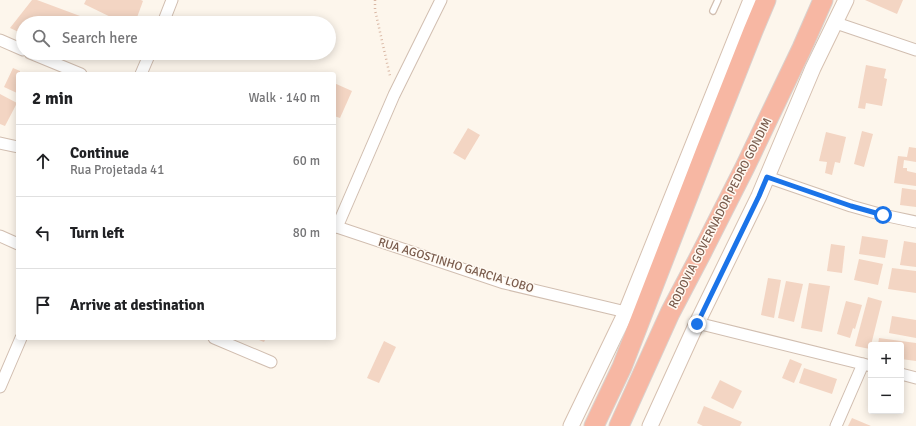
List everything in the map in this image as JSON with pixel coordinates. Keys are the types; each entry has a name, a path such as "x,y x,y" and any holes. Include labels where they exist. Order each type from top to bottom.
{"highway":[{"path":"594,426 622,367 766,0"},
{"name":"RODOVIA GOVERNADOR PEDRO GONDIM","path":"619,426 670,312 745,167 802,48 823,0"}],"street":[{"path":"166,16 172,0"},
{"path":"336,225 394,95 441,0"},
{"path":"571,426 626,312 750,0"},
{"path":"650,426 697,324 759,196 813,68 846,0"},
{"path":"836,23 916,50"},
{"path":"0,40 16,47"},
{"path":"47,60 75,72"},
{"path":"143,72 147,60"},
{"path":"0,143 16,147"},
{"path":"767,177 851,206 916,222"},
{"name":"RUA AGOSTINHO GARCIA LOBO","path":"336,227 504,283 626,312"},
{"path":"0,236 16,243"},
{"path":"697,324 867,365 836,426"},
{"path":"0,387 19,340"},
{"path":"219,340 271,362"},
{"path":"904,375 916,378"}],"lane":[{"path":"713,11 718,0"}],"path":[{"path":"375,0 375,10 394,95"}],"building":[{"path":"32,0 37,0 80,16 19,16"},
{"path":"86,0 143,1 138,16 109,16 84,4"},
{"path":"865,0 903,0 897,14"},
{"path":"16,20 16,31 10,28"},
{"path":"866,65 886,69 884,78 887,79 882,106 866,103 865,109 858,108"},
{"path":"13,68 20,71 16,72 16,93 4,87"},
{"path":"336,84 352,91 340,118 336,117"},
{"path":"0,94 16,102 16,105 5,126 0,124"},
{"path":"468,128 480,135 465,160 453,153"},
{"path":"862,131 873,134 864,167 854,164"},
{"path":"826,132 846,137 840,163 835,162 832,175 825,173 827,162 819,161"},
{"path":"909,147 916,148 916,162 904,160 903,168 907,168 907,171 916,173 916,186 894,183 898,156 907,157"},
{"path":"902,188 916,190 916,207 900,205"},
{"path":"862,236 888,240 885,258 859,254"},
{"path":"904,241 916,243 916,267 900,265"},
{"path":"831,244 845,246 842,273 827,271"},
{"path":"859,259 883,264 878,285 854,280"},
{"path":"892,268 916,271 916,293 888,289"},
{"path":"768,278 781,280 774,318 761,315"},
{"path":"786,281 803,284 794,322 778,318"},
{"path":"809,283 830,286 822,332 801,328"},
{"path":"868,297 882,301 872,342 868,342 868,349 855,346"},
{"path":"846,301 862,305 855,329 853,328 850,338 837,334"},
{"path":"892,316 916,320 916,338 889,333"},
{"path":"879,338 916,343 916,361 904,359 904,342 878,342"},
{"path":"384,341 396,347 379,383 367,378"},
{"path":"790,359 802,364 794,383 782,378"},
{"path":"804,368 837,379 832,394 799,383"},
{"path":"720,380 742,391 733,409 711,398"},
{"path":"704,406 742,422 740,426 703,426 697,423"},
{"path":"852,418 871,426 848,426"}],"route":[{"path":"697,324 767,177 851,206 883,215"}]}
